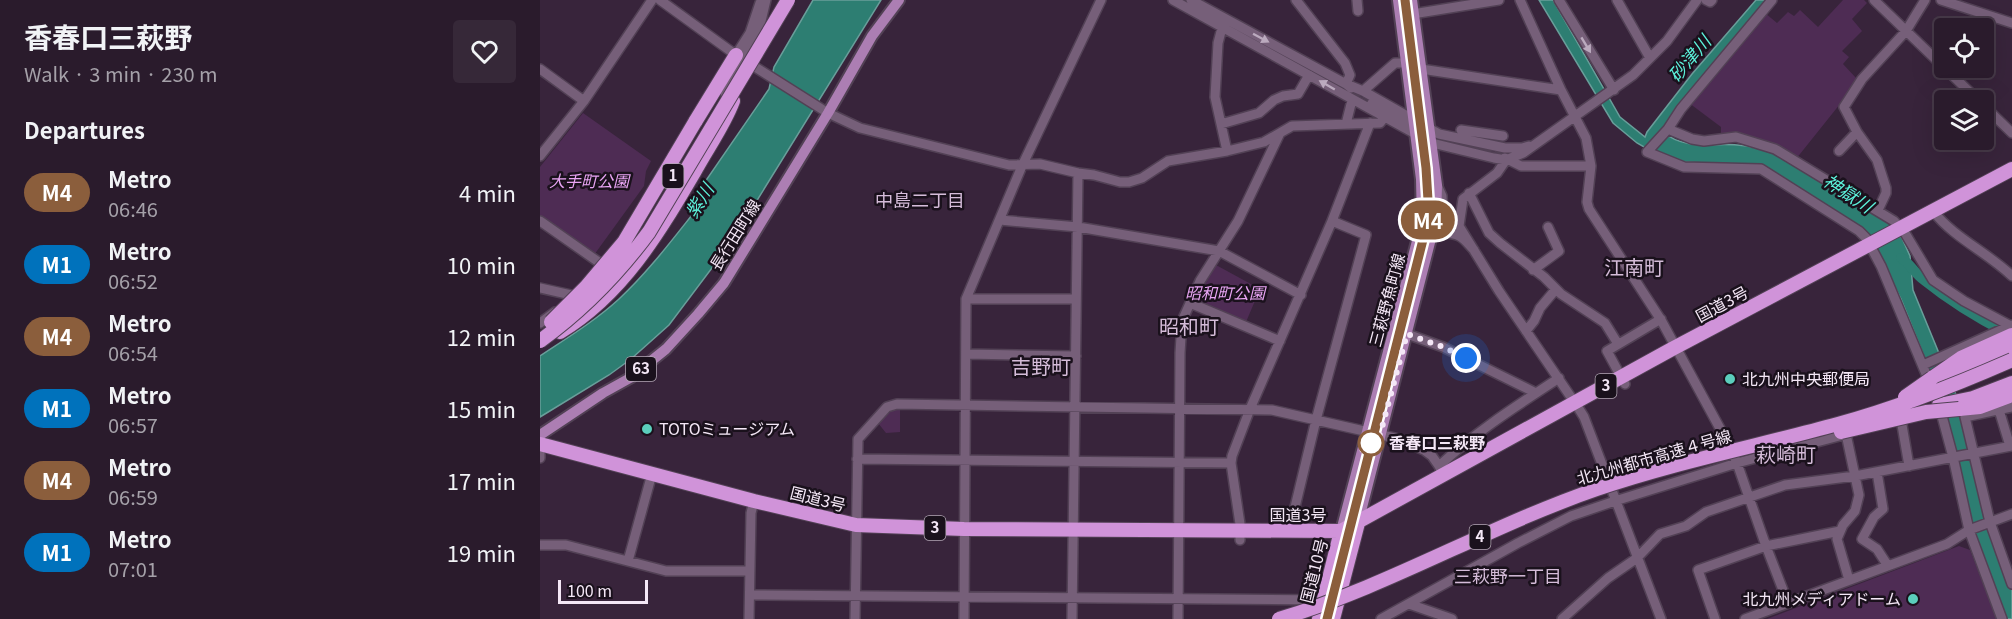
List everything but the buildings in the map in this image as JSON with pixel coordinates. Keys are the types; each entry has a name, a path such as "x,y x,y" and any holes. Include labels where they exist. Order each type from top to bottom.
{"highway":[{"name":"1","path":"544,325 571,306 601,278 642,228 779,0"},
{"name":"1","path":"540,341 593,297 623,266 649,232 788,0"},
{"path":"544,325 586,287 624,242 695,122 743,60"},
{"path":"540,341 585,315 624,279 665,222 728,114 736,88"},
{"name":"国道3号","path":"1935,214 2012,170"},
{"name":"国道3号","path":"540,444 753,504 817,525 856,529 964,533 1240,536 1324,540 1348,531 1623,380 1902,231 2012,178"},
{"path":"1866,416 1915,391 1953,362 2012,329"},
{"path":"1934,384 2012,348"},
{"name":"北九州都市高速４号線","path":"1279,619 1353,592 1552,506 1597,489 1641,475 1866,416 2012,360"},
{"name":"北九州都市高速４号線","path":"1304,619 1355,600 1600,496 1686,471 1843,433 1950,395 2012,369"},
{"path":"1941,405 1983,395 2012,383"},
{"path":"1843,433 1926,412 1980,407 2012,395"},
{"name":"国道3号","path":"1240,536 1348,531 1441,470 1577,406"},
{"name":"国道3号","path":"540,453 753,504"},
{"name":"国道10号","path":"1319,619 1348,531"},
{"name":"国道10号","path":"1333,619 1348,531"}],"main road":[{"name":"長行田町線","path":"540,435 630,378 666,349 724,283 824,111 872,36 899,0"},
{"name":"三萩野魚町線","path":"1348,531 1367,432 1422,222 1421,179 1398,0"},
{"name":"三萩野魚町線","path":"1348,531 1380,435 1436,219 1437,185 1412,0"}],"street":[{"path":"540,156 584,101 652,0"},
{"path":"660,0 743,60 824,111 860,128 1009,165 1040,164 1129,182 1142,178 1168,161 1264,142 1292,126 1380,123 1384,118"},
{"path":"669,159 687,172 736,88 760,0"},
{"path":"540,341 612,272 639,239 682,170 759,34 766,0"},
{"path":"743,60 770,32 779,0"},
{"path":"964,619 966,299 1022,166 1101,0"},
{"path":"1191,0 1223,23 1384,118 1414,128 1430,137 1465,134 1503,136"},
{"path":"1296,0 1348,68 1350,75 1346,84"},
{"path":"1357,0 1358,11"},
{"path":"1400,15 1499,0"},
{"path":"1520,0 1561,90 1586,138 1591,166 1587,202 1589,209 1660,319 1737,463 1788,603"},
{"path":"1559,0 1612,91"},
{"path":"1617,0 1650,58"},
{"path":"1434,160 1437,153 1441,152 1491,163 1518,156 1633,75 1667,41 1697,0"},
{"path":"1706,0 1710,2 1712,0"},
{"path":"1772,0 1647,152 1684,167 1761,169 1859,231 1872,247 1923,365 1934,384 1941,405 1969,531 2002,619"},
{"path":"1874,0 1968,90"},
{"path":"1878,210 1886,188 1877,159 1857,132 1844,107 1862,79 1906,31 1925,0"},
{"path":"1941,0 2012,23"},
{"path":"1177,1 1363,91 1393,108 1414,128"},
{"path":"1223,23 1218,43 1215,97 1227,151"},
{"path":"1363,91 1395,63 1561,90"},
{"path":"540,69 584,101"},
{"path":"1221,124 1258,113 1283,96 1298,94 1309,75"},
{"path":"1346,84 1366,100 1430,137 1475,149 1494,158 1521,166 1591,166"},
{"path":"1393,108 1406,102 1409,90"},
{"path":"1346,124 1352,100"},
{"path":"1994,116 2012,133"},
{"path":"1240,536 1231,463 1250,409 1332,221 1370,123"},
{"path":"1668,129 1692,139 1704,141 1736,137 1775,149 1894,221 1933,280 2012,329"},
{"path":"1178,619 1182,321 1200,281 1238,221 1281,131"},
{"path":"1839,151 1857,132"},
{"path":"1465,134 1505,148 1522,148 1534,144"},
{"path":"1445,135 1459,143 1497,151 1506,160"},
{"path":"669,159 687,160"},
{"path":"544,325 572,296 625,231 669,159"},
{"path":"1459,226 1462,201 1469,193 1497,173 1506,160"},
{"path":"1072,619 1078,173"},
{"path":"1437,185 1442,196 1443,215 1459,226 1584,417 1661,619"},
{"path":"1469,193 1489,233 1556,289 1605,323 1618,344"},
{"path":"1935,214 1965,241 1995,260 2012,276"},
{"path":"1449,220 1426,219 1422,222 1424,228 1458,236 1474,250"},
{"path":"540,220 600,263"},
{"path":"1000,220 1078,227 1219,251 1301,294"},
{"path":"1289,532 1316,420 1366,235 1332,221"},
{"path":"1533,270 1559,251 1548,227"},
{"path":"625,231 639,239"},
{"path":"540,288 585,299"},
{"path":"1526,331 1540,308 1556,289"},
{"path":"966,299 1076,299"},
{"path":"1190,303 1280,341"},
{"path":"1623,380 1607,351 1660,319"},
{"path":"1923,365 1993,334 2012,329"},
{"path":"1407,334 1443,347 1536,393"},
{"path":"966,354 1076,356"},
{"path":"855,619 858,439 888,407 897,404 1272,410 1395,438 1416,446 1432,456 1441,470 1501,416 1559,378"},
{"path":"1381,619 1518,543 1572,516 1737,463 1941,405"},
{"path":"2012,407 1965,417 1990,522 2008,562 2012,584"},
{"path":"1562,619 1608,578 1637,558 1660,534 1686,526 1706,512 1785,484 1855,476 2011,446 1999,410"},
{"path":"1902,425 1909,466"},
{"path":"1843,433 1859,495 1855,511 1843,525 1837,539 1849,580"},
{"path":"540,453 540,458"},
{"path":"857,459 1231,463"},
{"path":"1877,472 1883,509 1875,517 1862,539 1877,549 1888,566"},
{"path":"628,561 650,481"},
{"path":"749,619 753,504"},
{"path":"1745,619 1947,544 1969,531 2012,514"},
{"path":"1715,619 1698,570 1766,546 1840,531"},
{"path":"540,545 566,545 666,572 750,571"},
{"path":"750,595 1324,600"},
{"path":"1409,604 1429,616 1452,619"}],"green space":[{"path":"1843,0 1864,0 1867,3 1852,19 1862,31 1842,51 1849,57 1843,64 1857,79 1796,159 1721,135 1721,127 1689,103 1765,13 1777,23 1788,12 1794,16 1800,10 1818,27"},
{"name":"大手町公園","path":"583,113 651,161 646,171 644,186 594,255 540,216 540,167"},
{"name":"昭和町公園","path":"1216,265 1260,289 1246,322 1196,302"},
{"path":"900,408 900,432 886,433 878,423 892,409"},
{"path":"1959,546 1970,550 1997,619 1767,619"}],"water":[{"name":"紫川","path":"813,0 881,0 730,244 669,325 609,375 540,417 540,356 591,322 619,299 648,269 692,215 687,208 769,89 774,67"},
{"path":"1539,0 1553,0 1620,117 1645,137 1692,74 1756,0 1767,0 1664,132 1671,138 1689,143 1743,146 1779,155 1891,224 1902,238 1910,256 1913,290 1957,397 1989,527 2012,590 2012,619 2005,619 1982,560 1949,431 1923,354 1901,299 1868,237 1756,166 1665,159 1637,143 1613,123"}],"waterway":[{"path":"1901,258 1921,278 1944,295 2007,333"}],"railway":[{"path":"1327,619 1429,216 1426,168 1405,0"}],"metro line":[{"name":"M4","path":"1327,619 1429,216 1426,168 1405,0"}],"place":[{"name":"北九州中央郵便局","path":"1730,379"},
{"name":"TOTOミュージアム","path":"647,429"},
{"name":"香春口三萩野","path":"1371,443"},
{"name":"北九州メディアドーム","path":"1913,599"}],"district":[{"name":"中島二丁目","path":"920,201"},
{"name":"江南町","path":"1634,268"},
{"name":"昭和町","path":"1189,327"},
{"name":"吉野町","path":"1041,367"},
{"name":"萩崎町","path":"1786,455"},
{"name":"三萩野一丁目","path":"1508,577"}],"route":[{"path":"1371,443 1362,450 1367,432 1380,435 1407,334 1466,358"}],"water label":[{"name":"砂津川","path":"1690,59"},
{"name":"神獄川","path":"1848,194"}]}
